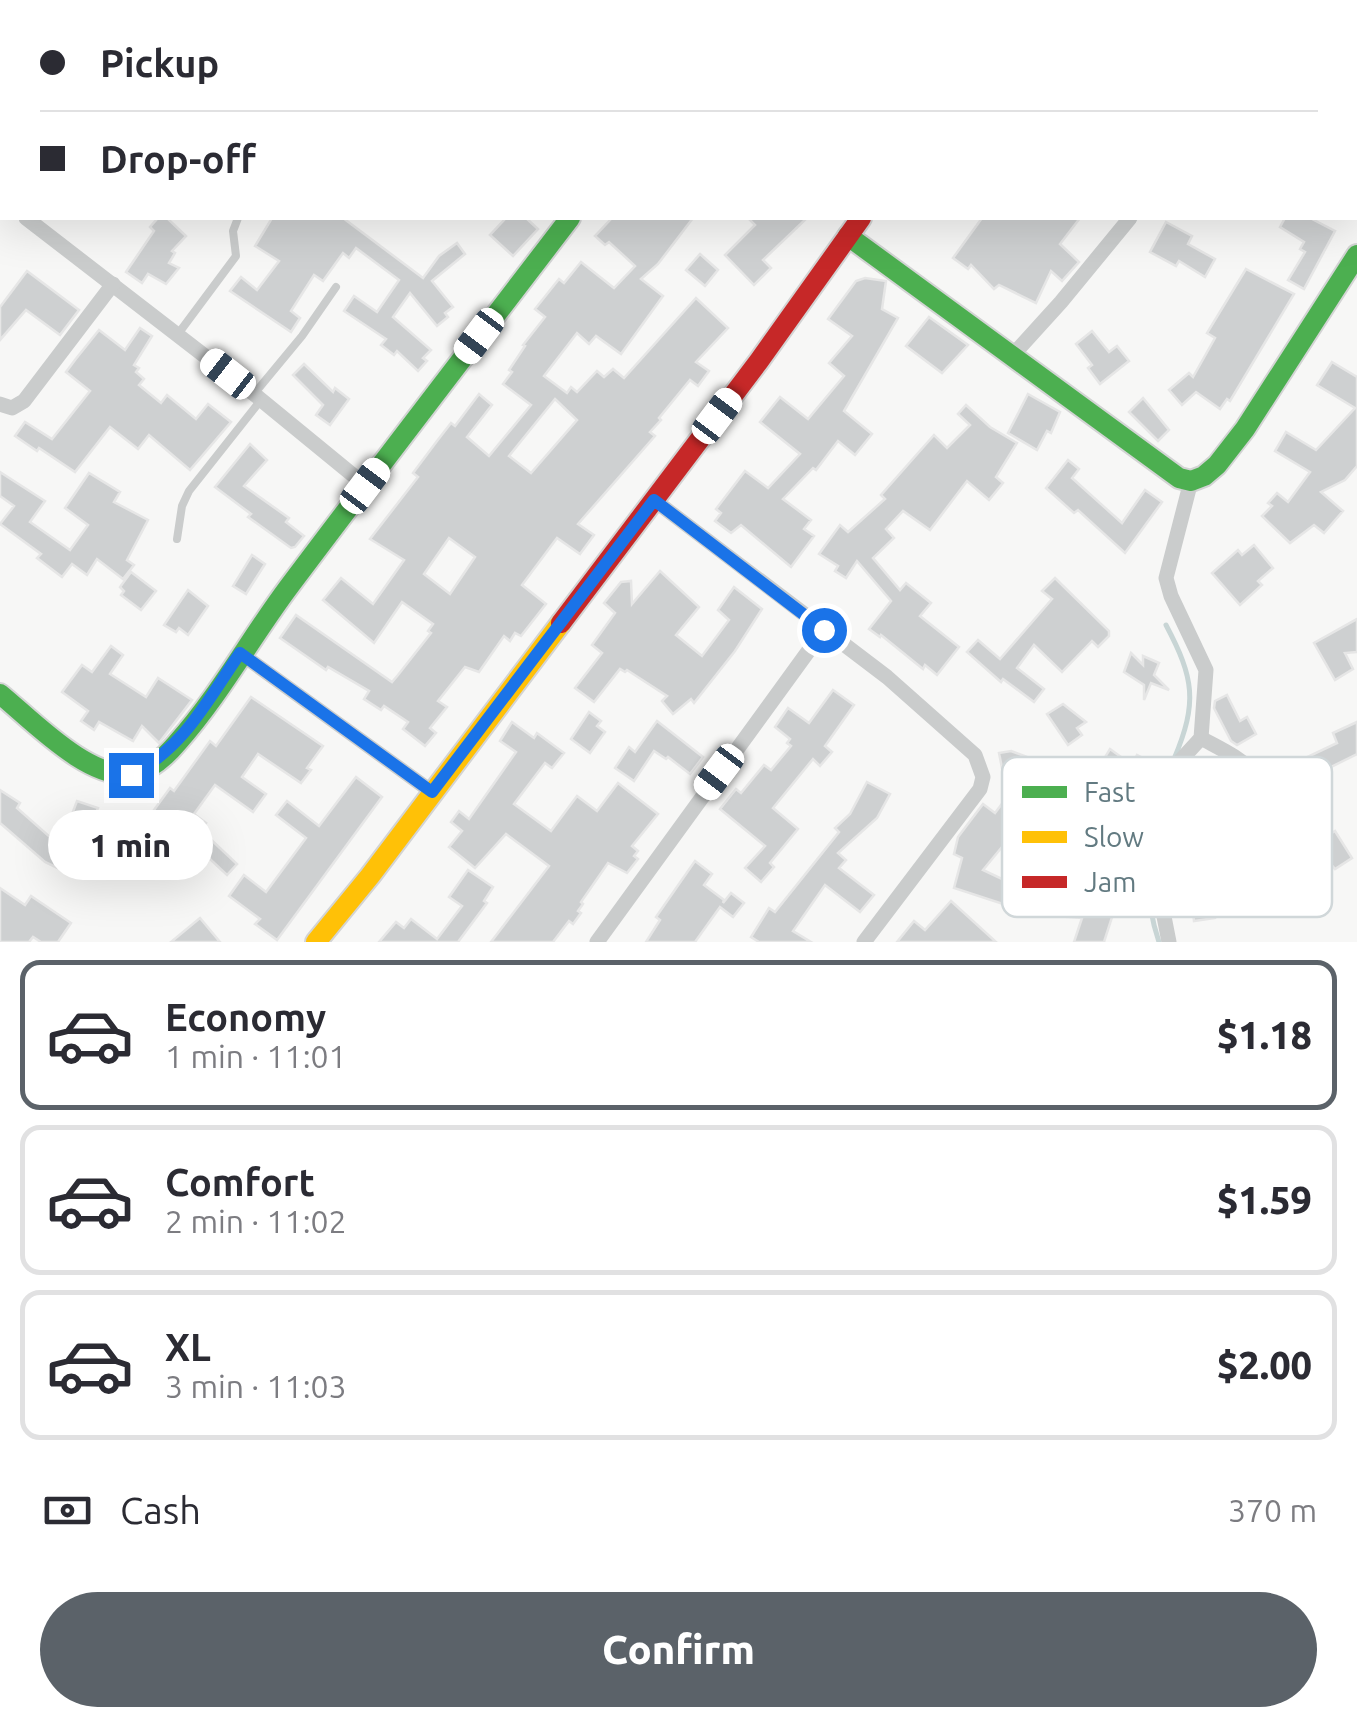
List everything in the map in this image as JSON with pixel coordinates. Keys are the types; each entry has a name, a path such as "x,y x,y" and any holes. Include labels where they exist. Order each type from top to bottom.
{"street":[{"path":"29,220 258,397 365,486"},
{"path":"0,694 84,760 106,772 131,775 156,762 179,742 240,653 568,220"},
{"path":"316,942 654,500 860,220"},
{"path":"1012,356 1128,220"},
{"path":"848,236 1179,478 1191,481 1218,466 1357,254"},
{"path":"0,404 12,408 24,401 112,284"},
{"path":"1184,757 1201,738 1206,670 1170,596 1166,578 1191,481"},
{"path":"654,500 888,677 975,755 983,777 980,789 864,942"},
{"path":"597,942 824,630"},
{"path":"240,653 432,792"},
{"path":"1201,738 1233,757"},
{"path":"1164,917 1169,942"}],"lane":[{"path":"178,334 236,256 233,231 237,220"},
{"path":"177,538 188,491 336,287"}],"building":[{"path":"156,220 169,220 186,236 172,251 175,253 169,263 179,268 166,284 148,274 142,283 126,272 154,231 150,227"},
{"path":"271,220 346,220 423,278 439,256 457,243 465,254 432,281 453,307 445,313 448,317 437,326 410,293 393,317 431,350 418,371 397,351 394,355 381,345 386,339 344,311 354,296 377,312 399,280 356,248 349,258 343,253 323,281 314,275 291,311 300,318 291,332 230,291 241,277 257,290 279,261 255,246"},
{"path":"504,220 528,220 538,229 513,256 490,235"},
{"path":"610,220 691,220 658,264 641,279 663,296 621,354 596,336 589,344 577,333 544,376 567,393 571,387 577,392 597,371 604,377 613,369 624,378 696,298 728,328 696,362 709,371 698,386 690,380 650,432 655,436 578,524 594,535 580,554 557,538 522,585 546,604 521,636 515,633 510,641 504,636 479,672 465,667 438,701 447,707 430,728 436,733 425,746 403,729 408,722 384,706 381,710 364,699 369,691 328,667 326,670 280,638 296,615 392,682 431,633 428,631 433,624 402,602 374,643 323,600 341,578 373,604 404,560 370,539 418,477 413,473 437,441 451,423 455,426 479,394 492,405 467,437 489,456 531,405 503,384 523,345 545,317 535,309 559,279 564,283 581,262 614,288 635,266 609,242 605,245 595,236","holes":["555,399 577,420 531,473 509,456","449,538 475,557 450,594 424,574"]},
{"path":"750,220 805,220 763,260 771,268 754,285 725,255 755,225"},
{"path":"981,220 1078,220 1060,244 1079,262 1062,281 1051,271 1036,303 999,285 994,289 971,265 968,269 953,258"},
{"path":"1284,220 1314,220 1335,231 1304,289 1288,280 1305,252 1300,249 1304,242 1280,227"},
{"path":"1166,222 1192,236 1188,244 1215,259 1205,277 1179,261 1176,266 1150,252"},
{"path":"700,254 718,270 705,286 686,270"},
{"path":"1246,269 1294,294 1230,401 1227,399 1220,409 1196,392 1182,405 1169,390 1189,373 1193,377 1215,338 1207,333"},
{"path":"27,271 79,310 60,335 26,310 0,340 0,307"},
{"path":"856,281 886,281 882,309 898,318 844,411 872,434 855,455 838,441 816,470 813,468 783,499 811,520 804,529 814,536 791,567 741,525 731,533 715,521 721,513 716,509 745,471 768,488 800,454 760,422 780,397 808,419 844,376 829,363 852,336 828,319"},
{"path":"929,317 968,345 942,373 906,346"},
{"path":"140,328 152,336 134,365 144,379 139,385 161,403 167,395 196,419 208,404 231,422 190,470 149,435 138,449 110,427 75,472 15,436 25,422 52,439 90,391 66,372 75,360 99,330 125,350"},
{"path":"1092,331 1109,352 1117,346 1129,361 1100,384 1076,344"},
{"path":"1332,362 1357,377 1357,466 1345,480 1321,492 1343,511 1324,533 1314,525 1290,543 1262,516 1277,493 1288,502 1310,472 1275,451 1286,432 1316,450 1355,408 1317,385"},
{"path":"304,364 333,392 335,388 349,399 330,425 316,415 323,405 293,375"},
{"path":"1028,394 1060,412 1051,433 1047,431 1037,450 1008,433"},
{"path":"1143,398 1169,430 1158,441 1129,412"},
{"path":"966,405 990,427 1017,443 996,477 1003,483 989,500 967,481 930,530 903,511 886,529 894,538 873,558 900,590 906,583 931,603 920,616 959,647 937,675 869,629 891,601 857,561 846,578 835,571 838,566 819,554 840,525 848,532 885,499 881,495 934,435 947,448 970,425 958,414"},
{"path":"250,444 267,460 244,486 289,518 286,522 304,536 295,547 248,517 251,514 215,487"},
{"path":"1068,460 1079,469 1072,478 1122,523 1145,490 1162,502 1125,553 1078,510 1074,513 1046,488"},
{"path":"0,472 45,501 30,522 70,550 88,525 65,508 89,473 120,492 114,502 148,520 127,560 134,565 123,579 97,559 87,575 72,564 62,577 37,558 41,554 0,524 14,506 0,496"},
{"path":"1254,545 1273,568 1258,581 1262,585 1240,605 1212,573 1238,550 1242,555"},
{"path":"252,555 265,564 246,594 233,586"},
{"path":"660,571 699,607 676,635 702,656 729,620 718,610 734,587 762,609 694,703 691,699 673,714 662,701 667,696 620,669 594,702 575,688 602,653 592,645 615,613 604,603 621,582 631,581 632,604"},
{"path":"131,572 156,591 141,610 121,595 124,591 120,587"},
{"path":"1055,578 1109,631 1109,636 1098,647 1092,641 1062,672 1034,645 1017,668 1044,689 1034,702 1003,679 1001,682 967,652 978,640 1000,659 1052,599 1042,591"},
{"path":"188,590 208,606 188,635 164,625"},
{"path":"1357,619 1357,652 1345,653 1353,669 1335,680 1314,643"},
{"path":"111,646 123,655 110,674 146,697 158,678 192,700 159,743 142,726 133,741 99,722 94,730 81,721 88,711 62,692 82,665 92,672"},
{"path":"1131,653 1143,665 1143,656 1159,663 1154,675 1169,690 1151,683 1144,700 1144,685 1124,672"},
{"path":"833,690 854,705 825,746 832,752 820,766 813,759 773,808 798,829 770,863 774,867 761,882 745,868 765,846 720,809 736,789 741,793 764,765 771,770 791,746 787,743 790,739 775,727 788,708 809,723"},
{"path":"1227,695 1240,721 1247,717 1256,734 1237,745 1214,708 1215,701"},
{"path":"251,697 323,746 301,783 258,754 242,777 266,794 253,812 215,785 194,814 206,823 193,839 154,810 170,788 174,791 210,741 216,746"},
{"path":"1063,704 1086,722 1077,728 1082,735 1068,745 1047,714"},
{"path":"589,712 601,721 597,726 605,732 590,753 571,739"},
{"path":"657,721 703,757 690,774 654,751 634,781 615,768 629,747 635,752"},
{"path":"512,722 534,738 537,733 564,753 552,768 545,763 514,804 551,831 577,796 597,811 618,783 658,814 632,846 638,851 634,856 638,859 627,873 608,863 581,902 581,913 573,924 569,921 553,942 491,942 549,866 506,834 475,868 449,847 462,831 451,822 459,811 469,819 516,752 500,741"},
{"path":"1357,722 1357,754 1332,766 1332,757 1307,757 1337,743 1333,733"},
{"path":"1110,749 1121,757 1105,757"},
{"path":"1011,751 1027,757 1002,757 1002,768 999,753"},
{"path":"356,777 382,797 277,940 255,924 260,919 229,896 244,875 266,892 306,838 276,815 287,801 319,826"},
{"path":"867,782 890,794 877,818 838,853 846,860 839,868 874,895 860,912 825,885 793,931 811,942 759,942 751,937 769,908 775,912 839,832 835,828 850,814"},
{"path":"0,790 20,803 17,808 51,838 56,826 66,830 77,801 98,808 85,843 92,845 88,859 80,857 72,875 45,862 0,823"},
{"path":"983,804 995,813 1002,804 1002,847 983,870 1002,879 1002,904 954,888 962,858 954,854 958,837"},
{"path":"1335,831 1352,858 1335,869 1332,865"},
{"path":"206,835 237,864 227,875 196,846"},
{"path":"695,861 712,874 704,885 723,903 731,893 744,903 733,917 720,907 695,942 646,942 660,920 656,917"},
{"path":"468,870 493,887 484,901 487,903 458,942 379,942 396,922 404,928 411,919 437,939 462,906 449,897"},
{"path":"0,888 25,905 31,896 71,923 58,942 41,942 33,937 29,942 0,942"},
{"path":"951,901 996,942 897,942 914,921 925,930"},
{"path":"1070,917 1112,917 1104,942 1074,942 1082,918"},
{"path":"200,918 220,942 171,942"}],"waterway":[{"path":"1166,625 1190,690 1187,721 1175,757"},
{"path":"1153,917 1159,942"}],"traffic: fast":[{"path":"0,694 62,747 99,768 117,774 134,773 163,757 207,706 288,588 568,220"},
{"path":"848,236 1179,478 1191,481 1217,465 1245,429 1357,255"}],"traffic: slow":[{"path":"316,942 561,623"}],"traffic: jam":[{"path":"561,623 759,361 860,220"}],"route":[{"path":"131,775 156,762 179,742 240,653 432,792 654,500 824,630"}]}
